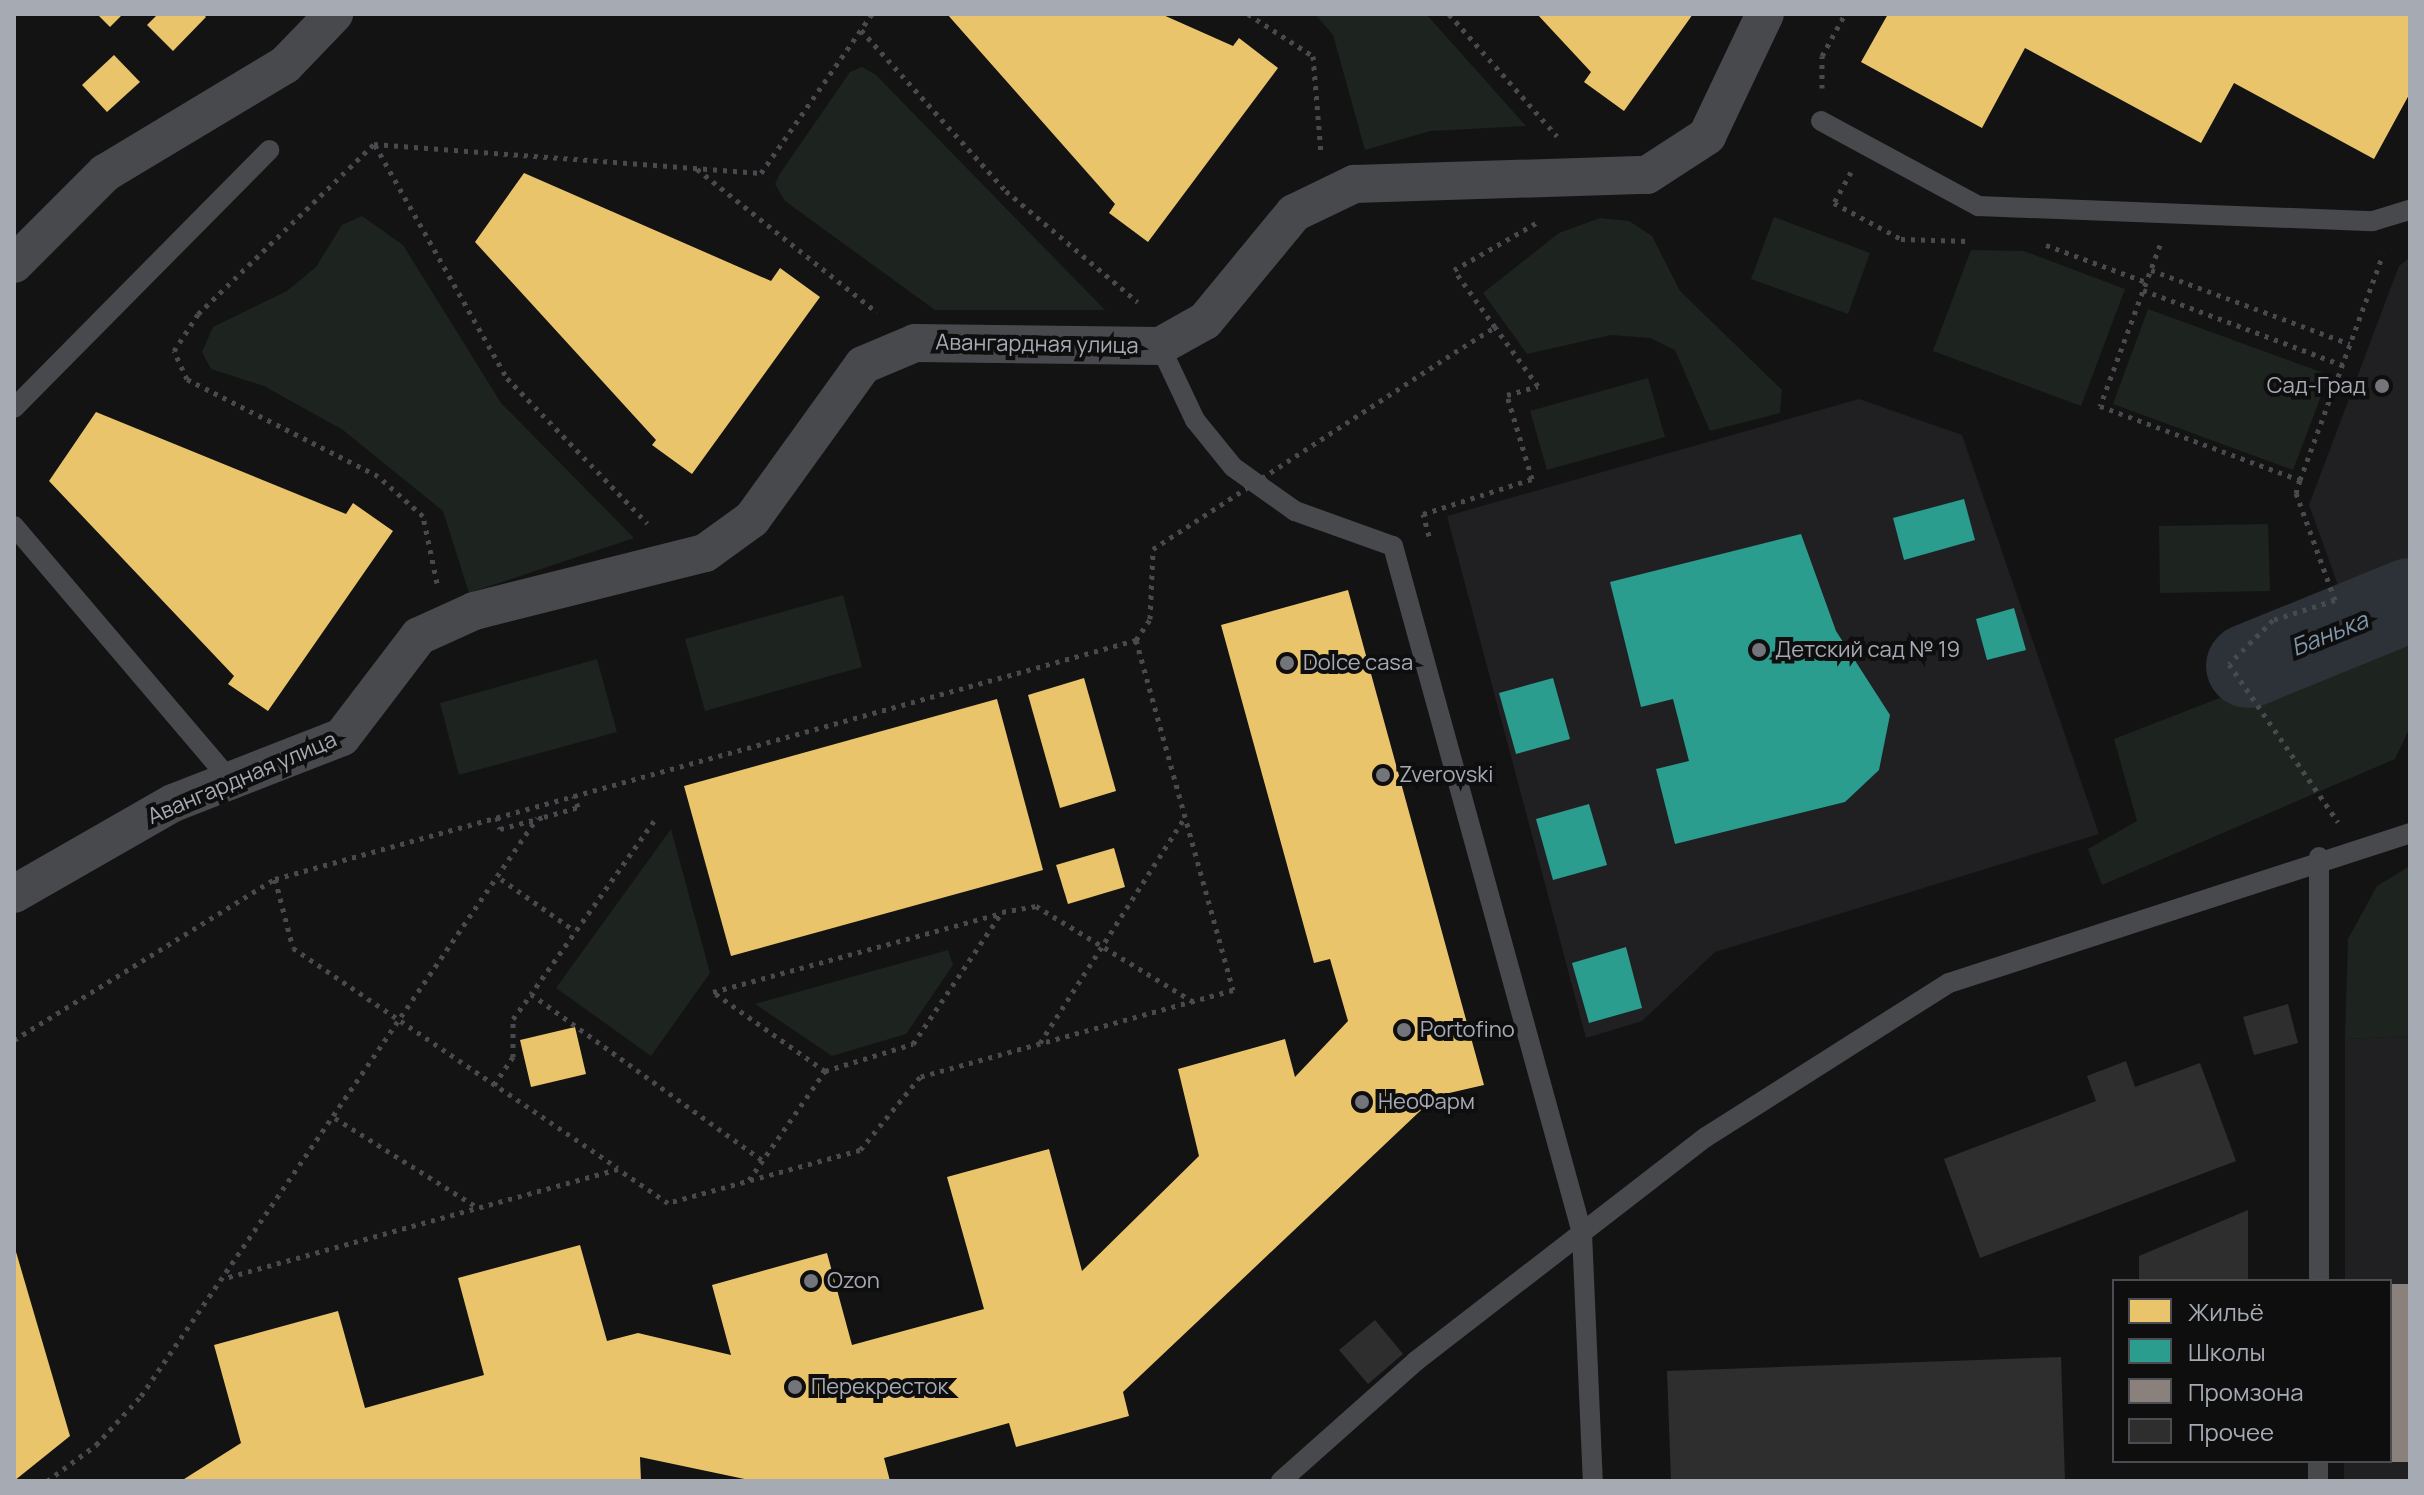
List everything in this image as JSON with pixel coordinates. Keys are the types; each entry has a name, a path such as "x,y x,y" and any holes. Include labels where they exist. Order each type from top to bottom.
{"street":[{"path":"14,264 105,173 285,65 334,14"},
{"path":"1169,341 1205,321 1294,213 1354,184 1647,175 1707,136 1765,14"},
{"name":"Авангардная улица","path":"14,894 173,803 342,737 419,636 474,611 705,553 752,519 863,365 915,343 1169,341"}],"lane":[{"path":"1821,121 1978,206 2382,219 2410,210"},
{"path":"14,408 269,150"},
{"path":"1169,341 1195,420 1233,467 1295,511 1393,546 1582,1233 1593,1481"},
{"path":"14,526 230,780"},
{"path":"1281,1481 1416,1361 1706,1137 1949,983 2319,857 2410,833"},
{"path":"2319,857 2319,1279"}],"path":[{"path":"437,628 437,563 423,516 378,476 187,379 174,351 198,314 374,144 761,173 872,14"},
{"path":"1248,14 1313,56 1324,198"},
{"path":"1433,552 1423,514 1532,479 1507,395 1538,386 1454,270 1580,198 1586,177 1449,14"},
{"path":"1821,121 1822,56 1845,14"},
{"path":"861,30 1006,191 1169,341"},
{"path":"374,144 507,378 682,559"},
{"path":"696,168 915,343"},
{"path":"2171,214 2100,406 2300,480"},
{"path":"2356,847 2229,664 2273,620 2335,600 2296,493 2389,240 2382,219"},
{"path":"2151,270 2350,344"},
{"path":"2143,290 2343,365"},
{"path":"14,1040 275,879 1136,640 1150,619 1153,549 1495,327"},
{"path":"275,879 293,948 668,1203 860,1150 920,1077 1233,990 1136,640"},
{"path":"497,817 500,829 578,807 574,796"},
{"path":"47,1481 96,1445 141,1396 501,879 537,818"},
{"path":"1039,1043 1185,818"},
{"path":"494,1085 513,1057 513,1019 654,821"},
{"path":"501,879 575,931"},
{"path":"825,1071 713,992 1002,912 1036,906 1192,1001"},
{"path":"748,1181 825,1071 913,1044 1002,912"},
{"path":"531,994 762,1160"},
{"path":"335,1118 478,1207"},
{"path":"224,1278 618,1169"}],"shaded area":[{"path":"1315,14 1426,14 1526,126 1430,131 1365,150 1333,35"},
{"path":"862,67 876,75 1105,310 935,310 785,201 775,184 779,175 850,72"},
{"path":"362,216 403,245 501,403 634,538 469,593 443,511 343,430 264,386 211,369 202,352 213,327 287,291 316,267 342,225"},
{"path":"1774,217 1870,253 1848,314 1751,279"},
{"path":"1600,218 1629,221 1652,236 1680,291 1782,390 1780,413 1710,431 1675,350 1650,338 1611,335 1527,354 1483,293 1559,233"},
{"path":"1971,250 2024,251 2125,289 2081,406 1933,351"},
{"name":"Сад-Град","path":"2410,257 2410,561 2338,585 2309,505 2399,266"},
{"path":"2148,309 2329,375 2293,470 2113,404"},
{"path":"1648,378 1665,437 1547,470 1530,411"},
{"name":"Детский сад № 19","path":"1859,399 1962,435 2099,834 1715,952 1642,1021 1586,1038 1447,516"},
{"path":"2268,524 2270,591 2160,593 2159,526"},
{"path":"843,595 862,667 705,711 685,639"},
{"path":"2410,624 2410,727 2395,759 2102,885 2088,849 2137,821 2114,739"},
{"path":"597,659 617,732 459,775 440,703"},
{"path":"671,829 710,973 651,1056 556,988"},
{"path":"2410,866 2410,1036 2345,1039 2348,939 2377,886"},
{"path":"948,950 953,965 906,1034 832,1056 755,1004"},
{"path":"2410,1036 2410,1481 2344,1481 2344,1463 2392,1463 2392,1279 2345,1279 2345,1039"}],"building: Жильё":[{"path":"97,14 123,14 110,27"},
{"path":"158,14 203,14 206,17 173,51 147,25"},
{"path":"947,14 1161,14 1233,46 1239,38 1278,68 1148,242 1109,213 1115,204"},
{"path":"1537,14 1693,14 1624,111 1584,82 1591,72"},
{"path":"1888,14 2410,14 2410,93 2374,159 2234,83 2201,143 2025,48 1982,128 1861,62"},
{"path":"114,55 140,82 107,112 82,85"},
{"path":"524,173 771,281 780,268 820,297 692,474 652,445 656,440 475,242"},
{"path":"96,412 346,514 353,503 393,531 268,711 228,684 234,676 49,481"},
{"name":"Portofino","path":"1348,590 1484,1085 1436,1096 1123,1392 1129,1416 1016,1447 1009,1423 884,1458 890,1481 754,1481 640,1457 641,1481 181,1481 241,1443 214,1345 338,1311 365,1408 484,1375 458,1278 580,1245 607,1341 638,1333 731,1355 712,1285 827,1253 852,1345 984,1309 947,1177 1049,1149 1082,1271 1199,1156 1178,1069 1285,1039 1295,1077 1348,1021 1330,959 1314,963 1221,625"},
{"path":"1084,678 1116,791 1060,808 1028,695"},
{"path":"997,699 1043,870 731,956 684,786"},
{"path":"1114,848 1125,887 1068,904 1056,865"},
{"path":"575,1027 586,1074 531,1087 520,1040"},
{"path":"14,1245 70,1436 14,1481"}],"building: Школы":[{"path":"1964,499 1975,540 1904,560 1893,518"},
{"path":"1801,534 1836,631 1890,715 1879,770 1845,802 1675,844 1656,769 1689,761 1673,699 1641,707 1610,582"},
{"path":"2014,608 2026,650 1987,660 1976,619"},
{"path":"1553,678 1570,739 1516,754 1499,693"},
{"path":"1589,804 1607,865 1553,880 1536,819"},
{"path":"1626,947 1642,1008 1589,1023 1572,963"}],"building: Промзона":[{"path":"2392,1284 2410,1284 2410,1462 2392,1462"}],"building: Прочее":[{"path":"2288,1004 2298,1043 2254,1055 2243,1017"},
{"path":"2126,1061 2135,1087 2200,1063 2236,1161 1980,1258 1944,1159 2096,1101 2087,1076"},
{"path":"2248,1210 2248,1279 2139,1279 2139,1256"},
{"path":"1375,1320 1403,1354 1368,1384 1339,1350"},
{"path":"2061,1357 2065,1481 1671,1481 1667,1371"}],"waterway":[{"name":"Банька","path":"2248,666 2410,600"}],"place":[{"name":"Сад-Град","path":"2382,386"},
{"name":"Детский сад № 19","path":"1759,650"},
{"name":"Dolce casa","path":"1287,663"},
{"name":"Zverovski","path":"1383,775"},
{"name":"Portofino","path":"1404,1030"},
{"name":"НеоФарм","path":"1362,1102"},
{"name":"Ozon","path":"811,1281"},
{"name":"Перекресток","path":"795,1387"}]}
